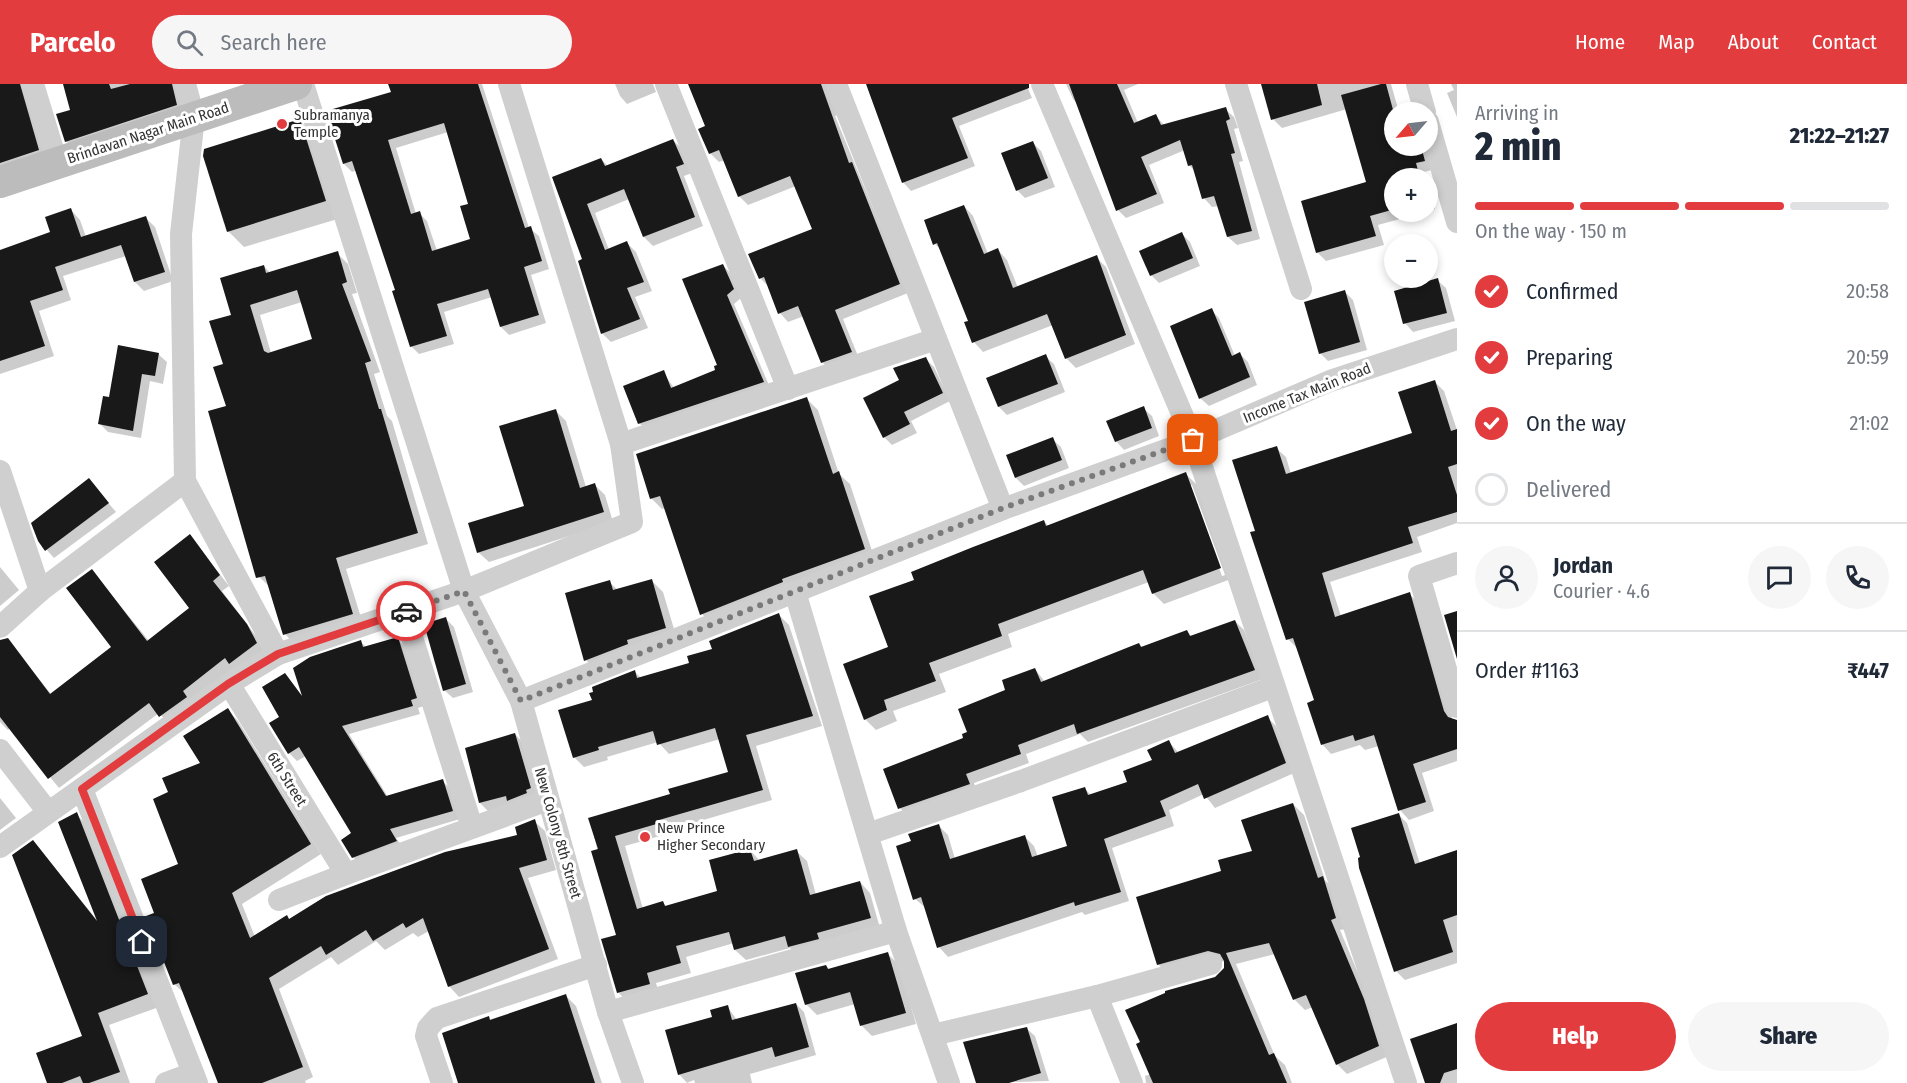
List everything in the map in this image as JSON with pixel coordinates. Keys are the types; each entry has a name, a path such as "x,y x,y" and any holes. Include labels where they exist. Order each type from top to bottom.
{"street":[{"path":"33,84 57,163"},
{"path":"185,84 194,117 181,234 185,481 278,654"},
{"name":"Brindavan Nagar Main Road","path":"0,182 296,84"},
{"name":"New Colony 8th Street","path":"303,84 464,591 521,701 608,1012 633,1083"},
{"path":"0,847 228,684 278,654 464,591 632,522 621,444 509,84"},
{"path":"666,84 788,389"},
{"path":"836,84 1003,508"},
{"path":"1042,84 1193,440 1406,1083"},
{"path":"1236,84 1301,289"},
{"path":"1417,84 1422,102"},
{"path":"1438,156 1457,222"},
{"path":"621,444 936,339"},
{"name":"Income Tax Main Road","path":"521,701 1003,508 1193,440 1330,381 1457,339"},
{"path":"0,471 40,591"},
{"path":"0,627 40,591 185,481"},
{"path":"1457,563 1419,576 1457,707"},
{"path":"795,592 896,931 949,1083"},
{"path":"404,612 442,741 472,827"},
{"name":"6th Street","path":"228,684 346,874"},
{"path":"868,834 1022,781 1273,687"},
{"path":"0,750 48,812"},
{"path":"82,789 195,1078 166,1083"},
{"path":"279,900 548,800"},
{"path":"608,1012 896,931"},
{"path":"933,1035 1097,996 1211,964"},
{"path":"442,1083 426,1036 428,1028 437,1018 596,965"},
{"path":"1097,996 1132,1083"}],"building":[{"path":"0,84 20,84 39,150 0,163"},
{"path":"63,84 109,84 111,89 130,84 172,84 177,105 65,142 56,114 70,110"},
{"path":"388,84 478,84 525,228 531,226 542,261 524,267 539,315 500,327 488,289 437,304 447,336 410,347 392,291 395,290 352,161 343,164 326,111 391,92","holes":["444,123 468,204 460,206 470,239 432,251 420,211 411,214 388,140"]},
{"path":"688,84 821,84 849,163 852,162 900,284 835,310 852,352 821,363 798,306 778,314 764,277 759,279 748,254 812,229 790,176 738,197 719,150 709,154 698,129 705,126"},
{"path":"866,84 1029,84 1029,88 952,118 968,158 902,183"},
{"path":"1069,84 1117,84 1134,123 1156,114 1161,125 1226,107 1230,119 1226,121 1235,153 1231,154 1252,231 1227,237 1214,196 1202,199 1192,165 1188,166 1180,140 1141,157 1157,194 1116,211"},
{"path":"1261,84 1317,84 1322,105 1271,120"},
{"path":"1386,84 1391,102 1384,102 1384,156 1424,156 1425,161 1416,163 1417,168 1384,168 1384,212 1370,216 1376,236 1316,253 1301,201 1366,182 1341,95"},
{"path":"300,119 326,201 227,232 203,156 204,149"},
{"path":"673,139 684,164 676,167 695,217 643,237 624,189 587,204 605,250 627,241 644,282 627,288 640,319 601,334 578,261 582,259 552,177 601,158 605,166"},
{"path":"1033,141 1048,178 1016,191 1001,153"},
{"path":"964,205 984,254 998,248 1013,288 1097,255 1126,335 1065,359 1047,314 972,343 964,322 968,321 937,243 933,245 924,220"},
{"path":"71,208 81,237 146,216 165,272 134,282 121,245 55,267 63,290 30,301 45,346 0,361 0,250 50,232 45,217"},
{"path":"1182,232 1193,258 1150,276 1139,251"},
{"path":"338,251 347,282 342,284 371,361 365,363 418,533 336,558 353,614 283,635 265,576 256,578 208,411 226,406 213,367 223,364 209,321 231,315 220,278 264,265 266,273","holes":["297,290 312,339 268,353 264,351 250,305"]},
{"path":"723,264 734,289 727,295 764,382 638,424 623,386 664,370 671,388 715,370 714,366 717,365 682,279"},
{"path":"1438,278 1447,313 1403,324 1394,291 1404,288 1438,288"},
{"path":"1345,290 1360,342 1319,354 1304,302"},
{"path":"1212,308 1232,356 1240,352 1250,377 1199,399 1170,326"},
{"path":"118,345 159,353 155,376 142,374 133,431 98,424 103,396 109,397"},
{"path":"1046,354 1058,384 998,407 986,378"},
{"path":"926,357 943,393 904,412 910,424 883,438 863,398 899,380 893,368"},
{"path":"1435,380 1451,431 1457,429 1457,464 1448,467 1457,495 1457,512 1408,527 1413,543 1322,573 1335,617 1410,592 1444,711 1448,717 1457,720 1457,749 1413,764 1426,802 1398,811 1374,735 1355,741 1353,735 1321,745 1307,703 1314,700 1293,638 1286,640 1250,532 1255,531 1232,460 1277,446 1286,474 1412,433 1398,392"},
{"path":"807,397 833,474 839,471 865,549 782,579 783,582 700,615 660,496 650,499 636,454"},
{"path":"1144,406 1152,428 1115,442 1106,421"},
{"path":"556,409 580,488 595,483 604,512 477,553 468,523 524,506 499,426"},
{"path":"1053,437 1062,460 1015,478 1006,455"},
{"path":"1186,472 1221,568 1152,594 1143,570 998,624 1002,636 929,663 936,681 884,700 887,710 864,720 843,664 888,647 869,596 914,580 911,572 973,547 1044,520 1046,526"},
{"path":"89,478 109,503 45,551 31,523"},
{"path":"190,534 220,575 213,581 247,624 257,643 229,664 225,658 183,691 187,697 159,717 149,703 48,779 0,717 0,640 8,638 50,694 111,647 66,588 92,569 147,641 189,608 154,562"},
{"path":"652,579 666,628 627,640 628,644 584,661 565,593 610,580 613,590"},
{"path":"1457,611 1457,659 1444,615"},
{"path":"779,613 813,716 746,735 763,790 659,820 660,823 615,836 637,909 663,901 665,906 717,891 709,860 750,849 754,861 797,849 810,895 860,881 871,918 817,933 819,939 788,947 785,936 734,950 729,932 676,946 681,963 647,973 650,984 617,993 601,939 616,935 591,851 598,849 588,818 670,794 668,789 728,772 715,728 657,745 653,731 598,747 599,750 573,758 558,710 592,700 589,693 593,692 592,687 635,670 637,678 689,663 687,656 712,649 709,641"},
{"path":"446,617 466,684 443,691 424,624"},
{"path":"1235,620 1255,670 1077,734 1074,724 1018,745 1021,754 966,774 970,784 898,809 883,769 963,738 962,734 967,732 958,709 1005,690 1002,680 1035,668 1041,682 1139,643 1141,647 1187,630 1190,636"},
{"path":"398,637 417,698 411,700 413,706 342,726 386,796 443,779 453,811 390,829 397,841 352,858 341,840 351,833 299,747 288,754 269,723 279,717 262,687 285,673 302,696 293,668 310,657 361,640 363,647"},
{"path":"228,708 311,844 232,893 250,938 287,915 289,919 326,896 445,852 517,835 515,827 535,819 547,860 519,868 549,949 448,987 423,918 406,928 403,923 373,941 366,930 326,955 321,946 269,978 303,1067 262,1083 218,1083 179,983 173,985 146,916 154,913 141,879 178,864 153,799 168,792 162,778 200,763 183,736"},
{"path":"1268,715 1286,763 1204,799 1198,784 1160,801 1166,816 1104,839 1121,892 1075,906 1074,902 937,948 921,897 913,900 896,846 911,841 908,834 939,824 950,859 1025,835 1032,857 1067,846 1052,797 1085,787 1088,795 1127,782 1123,771 1152,760 1147,750 1169,740 1175,753"},
{"path":"515,733 531,788 526,790 527,793 507,801 506,796 479,803 465,748"},
{"path":"1293,803 1318,878 1323,876 1336,918 1331,920 1364,999 1379,1046 1336,1065 1306,995 1293,1000 1269,943 1226,953 1269,1055 1274,1053 1287,1083 1153,1083 1136,1044 1140,1042 1125,1010 1165,993 1165,991 1215,977 1224,968 1224,961 1220,954 1208,951 1157,965 1136,897 1221,871 1218,860 1252,851 1241,820"},
{"path":"77,812 148,994 98,1013 120,1072 89,1083 83,1083 80,1076 62,1083 47,1083 36,1053 82,1036 12,855 33,840 97,921 58,822"},
{"path":"1399,813 1415,864 1457,850 1457,915 1443,920 1453,952 1394,972 1359,868 1358,858 1360,857 1351,828"},
{"path":"888,952 906,1013 860,1026 850,992 805,1005 795,973 826,965 828,969"},
{"path":"566,994 595,1083 458,1083 442,1033 489,1016 490,1020"},
{"path":"796,1003 809,1047 775,1057 772,1047 678,1075 665,1030 712,1017 710,1010 728,1005 732,1020"},
{"path":"1457,1023 1457,1069 1444,1073 1440,1083 1425,1083 1410,1039"},
{"path":"1027,1027 1041,1073 1009,1083 976,1083 963,1042"}],"way so far":[{"path":"406,611 464,591 521,701 1003,508 1193,440"}],"place":[{"name":"Subramanya Temple","path":"282,124"},
{"name":"New Prince Higher Secondary","path":"645,837"}],"route":[{"path":"142,942 82,789 228,684 278,654 406,611"}]}
